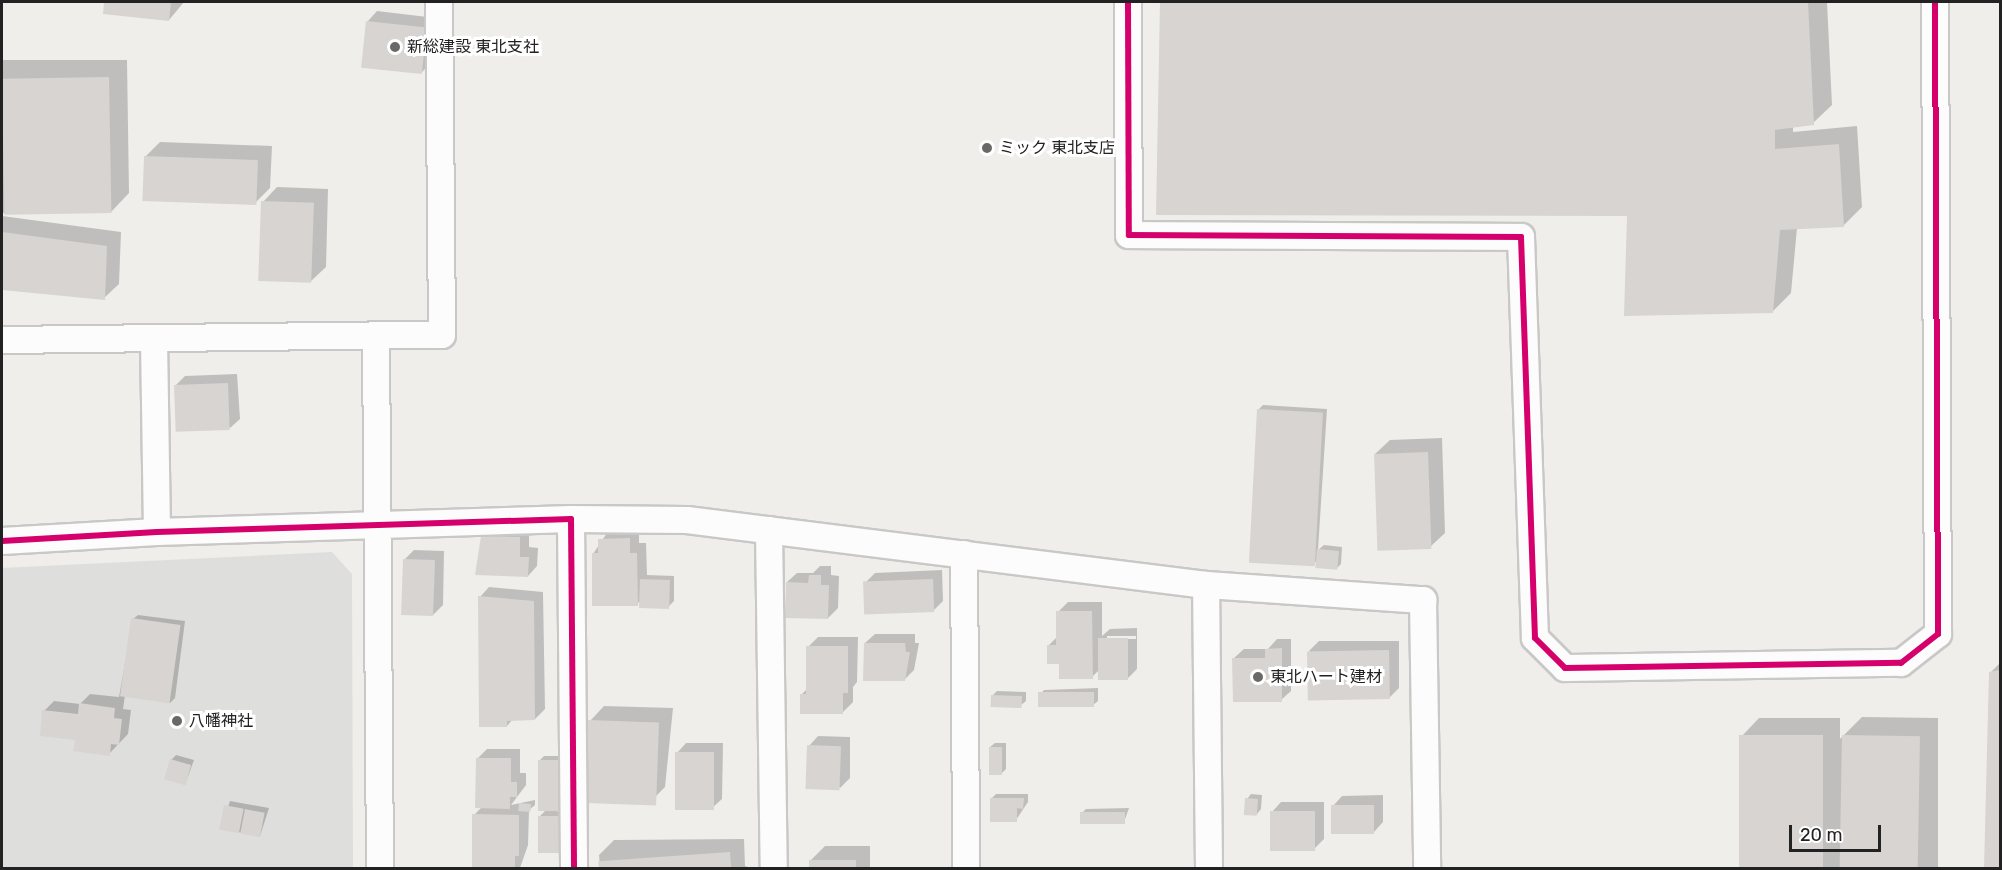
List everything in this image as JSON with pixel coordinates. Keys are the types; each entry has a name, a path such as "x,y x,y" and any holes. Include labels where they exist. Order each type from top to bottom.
{"street":[{"path":"2,340 442,335 439,2"},
{"path":"1128,2 1129,235 1521,237 1535,638 1564,668 1901,663 1938,634 1935,2"},
{"path":"376,336 380,868"},
{"path":"154,339 157,532"},
{"path":"571,519 574,868"},
{"path":"2,542 157,532 379,524 571,519 687,520 1206,585 1423,600 1427,868"},
{"path":"769,531 774,868"},
{"path":"964,554 966,868"},
{"path":"1206,585 1209,868"}],"shaded area":[{"name":"八幡神社","path":"332,552 352,574 353,868 2,868 2,568"}],"building":[{"path":"104,2 171,2 169,21 103,14"},
{"path":"1160,2 1808,2 1814,125 1775,130 1775,149 1839,144 1844,227 1780,230 1773,313 1624,316 1627,216 1156,215"},
{"path":"366,21 427,27 422,74 361,68"},
{"path":"109,77 111,213 4,215 2,79"},
{"path":"144,156 258,160 256,205 142,201"},
{"path":"261,201 314,203 311,283 258,281"},
{"path":"2,232 107,246 105,300 2,290"},
{"path":"228,383 230,430 176,432 174,385"},
{"path":"1257,409 1323,412 1315,566 1249,563"},
{"path":"1428,452 1431,549 1377,551 1374,454"},
{"path":"481,536 520,537 520,557 529,557 528,577 475,575"},
{"path":"630,538 630,553 637,553 638,606 592,606 592,553 598,553 598,539"},
{"path":"1317,549 1339,551 1337,570 1315,568"},
{"path":"403,559 435,560 433,616 401,615"},
{"path":"809,575 821,575 821,585 829,585 828,619 785,618 786,582 808,583"},
{"path":"640,579 670,580 669,609 639,608"},
{"path":"933,579 934,612 864,614 863,581"},
{"path":"478,596 534,601 535,720 507,721 507,727 479,727"},
{"path":"1056,611 1092,611 1093,679 1059,679 1059,664 1047,664 1047,645 1056,645"},
{"path":"131,618 181,625 170,703 120,696"},
{"path":"1098,638 1128,638 1128,680 1098,680"},
{"path":"864,643 905,643 906,652 910,652 905,681 863,681"},
{"path":"806,646 848,646 848,693 843,693 843,714 800,714 800,694 806,694"},
{"path":"1282,648 1282,702 1233,702 1232,658 1265,658 1265,649"},
{"path":"1389,650 1390,699 1308,700 1307,651"},
{"path":"2000,670 2000,868 1984,868 1989,672"},
{"path":"1038,692 1094,692 1094,707 1038,707"},
{"path":"991,695 1022,696 1022,708 991,707"},
{"path":"79,703 115,708 114,718 122,719 119,745 111,744 110,756 73,751 75,740 40,736 42,710 78,714"},
{"path":"588,720 659,722 656,805 585,803"},
{"path":"1739,735 1823,735 1823,868 1739,868"},
{"path":"1842,735 1920,736 1918,868 1840,868"},
{"path":"807,745 841,746 839,790 805,789"},
{"path":"989,747 1002,747 1002,775 989,775"},
{"path":"675,752 714,752 714,810 675,810"},
{"path":"476,758 511,758 511,782 517,782 517,797 510,797 510,809 475,808"},
{"path":"170,759 191,765 185,785 164,779"},
{"path":"538,760 561,760 561,811 538,811"},
{"path":"990,798 1024,798 1023,809 1017,808 1017,822 990,822"},
{"path":"1245,798 1258,799 1257,816 1244,815"},
{"path":"519,803 531,804 530,812 518,811"},
{"path":"224,805 244,809 239,833 219,830"},
{"path":"1331,805 1374,805 1374,834 1331,834"},
{"path":"245,809 265,813 260,837 240,834"},
{"path":"1270,811 1315,811 1315,851 1270,851"},
{"path":"1080,812 1125,812 1125,824 1080,824"},
{"path":"472,814 519,815 519,856 515,856 515,868 472,868"},
{"path":"538,816 561,816 561,853 538,853"},
{"path":"730,852 731,868 599,868 598,861"},
{"path":"809,860 856,860 856,868 809,868"}],"cycle path":[{"path":"1128,2 1129,235 1521,237 1535,638 1565,668 1901,663 1938,634 1935,2"},
{"path":"2,541 157,532 571,519 574,868"}],"place":[{"name":"新総建設 東北支社","path":"395,47"},
{"name":"ミック 東北支店","path":"987,148"},
{"name":"東北ハート建材","path":"1258,677"},
{"name":"八幡神社","path":"177,721"}]}
